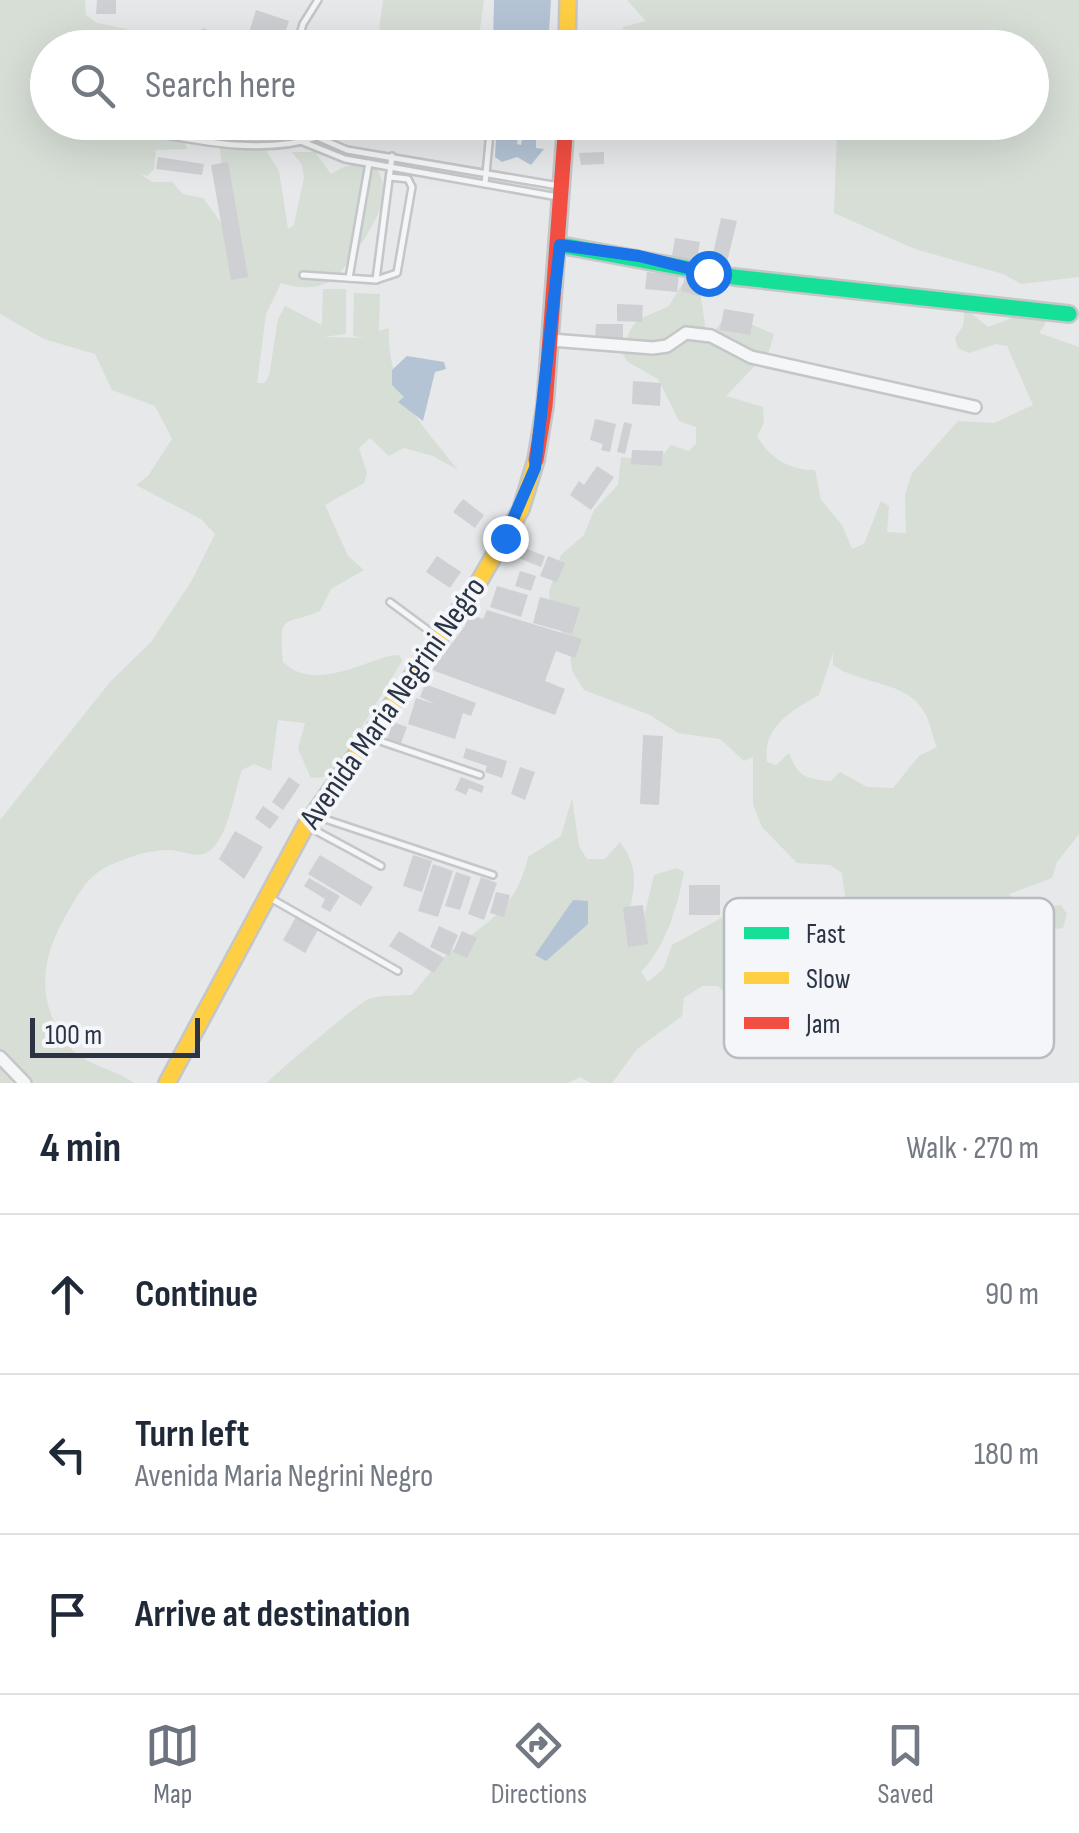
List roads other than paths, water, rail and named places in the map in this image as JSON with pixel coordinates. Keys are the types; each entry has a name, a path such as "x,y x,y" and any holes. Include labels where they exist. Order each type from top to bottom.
{"street":[{"path":"568,0 568,30"},
{"name":"Avenida Maria Negrini Negro","path":"168,1083 266,895 310,820 496,554 529,487 540,444 551,340 565,140"},
{"path":"560,245 639,256 734,277 1069,314"},
{"path":"551,340 652,348 667,346 686,333 698,334 752,356 974,407"},
{"path":"0,1057 25,1083"}],"lane":[{"path":"301,30 318,0"},
{"path":"210,140 309,140"},
{"path":"324,140 347,150 487,173 564,192"},
{"path":"485,184 490,140"},
{"path":"304,142 318,151 391,168 564,192"},
{"path":"376,280 392,156"},
{"path":"349,278 369,163"},
{"path":"303,275 376,280 393,276 401,265 412,187 408,179 390,177"},
{"path":"390,602 440,638"},
{"path":"366,736 480,775"},
{"path":"310,820 381,866"},
{"path":"310,820 493,875"},
{"path":"266,895 398,971"}],"water":[{"path":"494,0 551,0 549,30 493,30"},
{"path":"496,140 518,140 521,145 522,140 536,140 536,148 544,149 531,165 517,157 502,162 495,157"},
{"path":"407,356 444,362 446,369 435,372 423,421 398,402 404,397 392,385 392,370"},
{"path":"573,900 588,901 588,924 546,961 535,955"}]}
